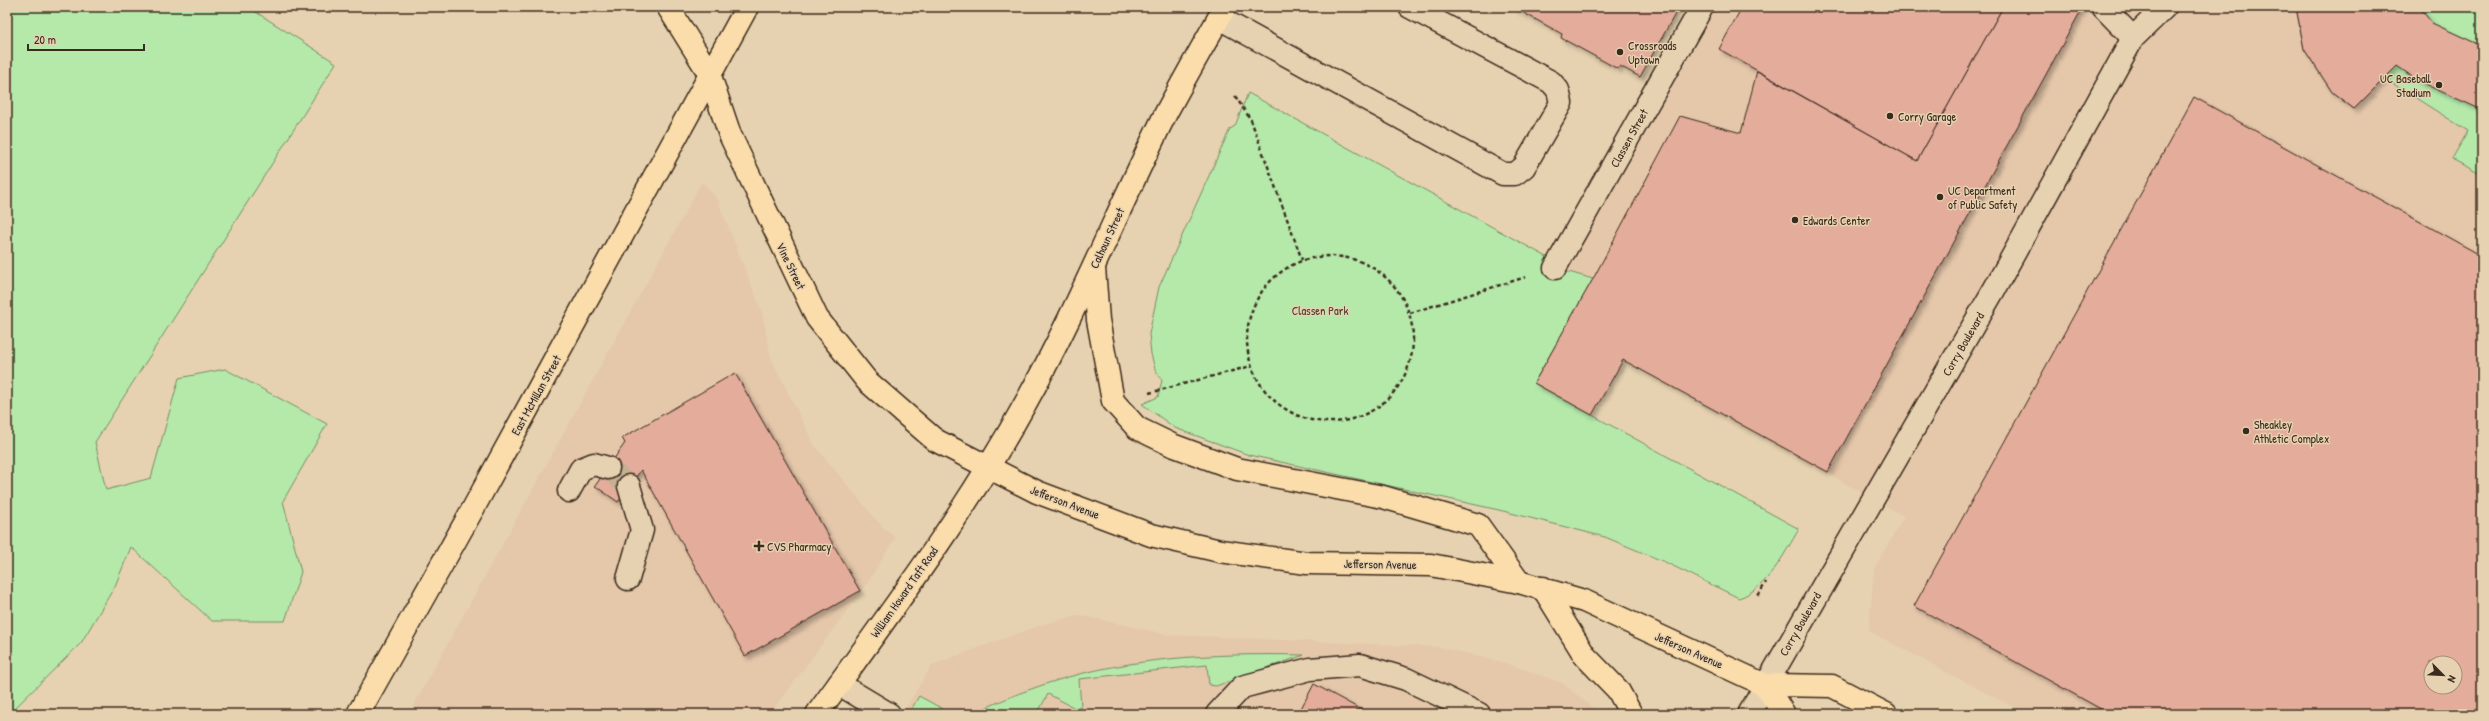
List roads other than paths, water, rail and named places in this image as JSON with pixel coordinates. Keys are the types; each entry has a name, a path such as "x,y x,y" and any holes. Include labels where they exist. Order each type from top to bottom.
{"main road":[{"name":"Vine Street","path":"668,7 709,73 730,134 817,318 867,381 935,440 987,468"},
{"name":"East McMillan Street","path":"358,714 686,122 709,73 747,7"},
{"name":"Calhoun Street","path":"987,468 1037,382 1167,112 1222,12"},
{"path":"1094,266 1098,320 1113,401 1138,428 1172,445 1237,469 1383,497 1478,525 1519,582"},
{"name":"Jefferson Avenue","path":"987,468 1037,492 1151,535 1220,551 1307,563 1431,565 1543,588 1584,601 1765,685 1832,686 1886,714"},
{"name":"William Howard Taft Road","path":"817,714 929,558 987,468"},
{"path":"1543,588 1586,656 1618,690 1631,714"},
{"path":"1765,685 1784,714"}],"street":[{"path":"1222,12 1504,174 1515,174 1524,167 1561,103 1558,90 1551,82 1410,7"},
{"name":"Classen Street","path":"1555,268 1702,7"},
{"path":"2103,7 2133,38"},
{"name":"Corry Boulevard","path":"1749,714 1995,288 2133,38 2165,7"},
{"path":"569,491 582,469 594,464 608,468"},
{"path":"628,579 642,530 630,486"},
{"path":"1217,714 1242,687 1310,669 1360,665 1406,680 1479,714"},
{"path":"839,684 889,714"}],"tunnel":[{"path":"608,468 629,486"}],"place":[{"name":"Crossroads Uptown","path":"1620,52"},
{"name":"UC Baseball Stadium","path":"2439,85"},
{"name":"Corry Garage","path":"1890,116"},
{"name":"UC Department of Public Safety","path":"1940,197"},
{"name":"Edwards Center","path":"1795,220"},
{"name":"Sheakley Athletic Complex","path":"2246,431"},
{"name":"CVS Pharmacy","path":"759,546"}],"park label":[{"name":"Classen Park","path":"1320,310"}]}
